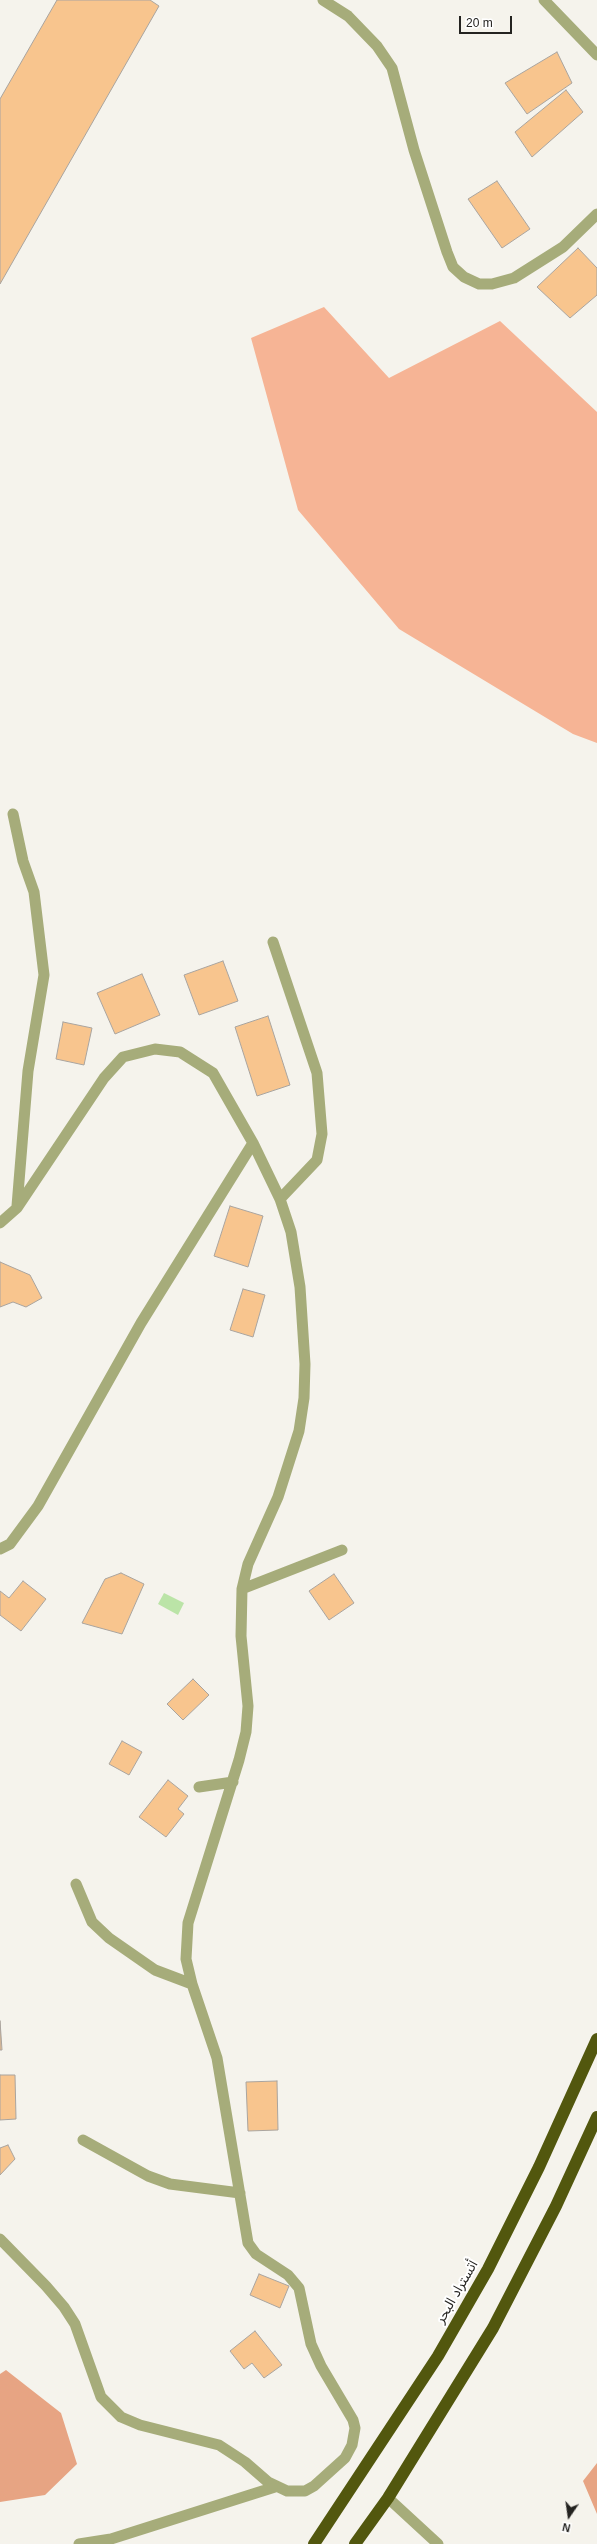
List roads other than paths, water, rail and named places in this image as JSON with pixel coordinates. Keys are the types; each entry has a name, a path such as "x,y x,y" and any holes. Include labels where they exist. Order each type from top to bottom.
{"highway":[{"name":"أتستراد البحر","path":"314,2544 438,2356 488,2269 539,2167 597,2040"},
{"path":"355,2544 388,2498 493,2328 556,2206 597,2117"}],"street":[{"path":"323,0 348,16 376,46 392,68 414,150 447,252 453,267 464,277 479,284 492,284 514,278 563,247 597,214"},
{"path":"544,0 597,55"},
{"path":"13,814 23,861 34,892 44,975 28,1071 17,1208"},
{"path":"273,942 317,1073 322,1134 316,1160 280,1199"},
{"path":"0,1223 17,1208 104,1078 123,1057 155,1049 180,1052 213,1073 253,1143 280,1199 291,1232 300,1287 305,1364 304,1398 299,1431 292,1457 278,1497 248,1564 242,1590 241,1636 248,1706 246,1732 233,1782 188,1922 186,1959 192,1984 217,2058 248,2243 261,2259 288,2275 297,2283 311,2344 321,2366 353,2420 355,2428 352,2445 345,2458 314,2486 296,2492 275,2487 219,2445 140,2425 121,2417 108,2406 94,2382 74,2324 64,2307 46,2286 0,2239"},
{"path":"0,1549 10,1544 38,1506 141,1323 253,1143"},
{"path":"242,1590 342,1550"},
{"path":"199,1787 233,1782"},
{"path":"76,1884 92,1922 109,1938 155,1970 192,1984"},
{"path":"83,2140 128,2166 163,2182 197,2189 240,2193"},
{"path":"79,2544 111,2540 275,2487"},
{"path":"388,2498 438,2544"}]}
